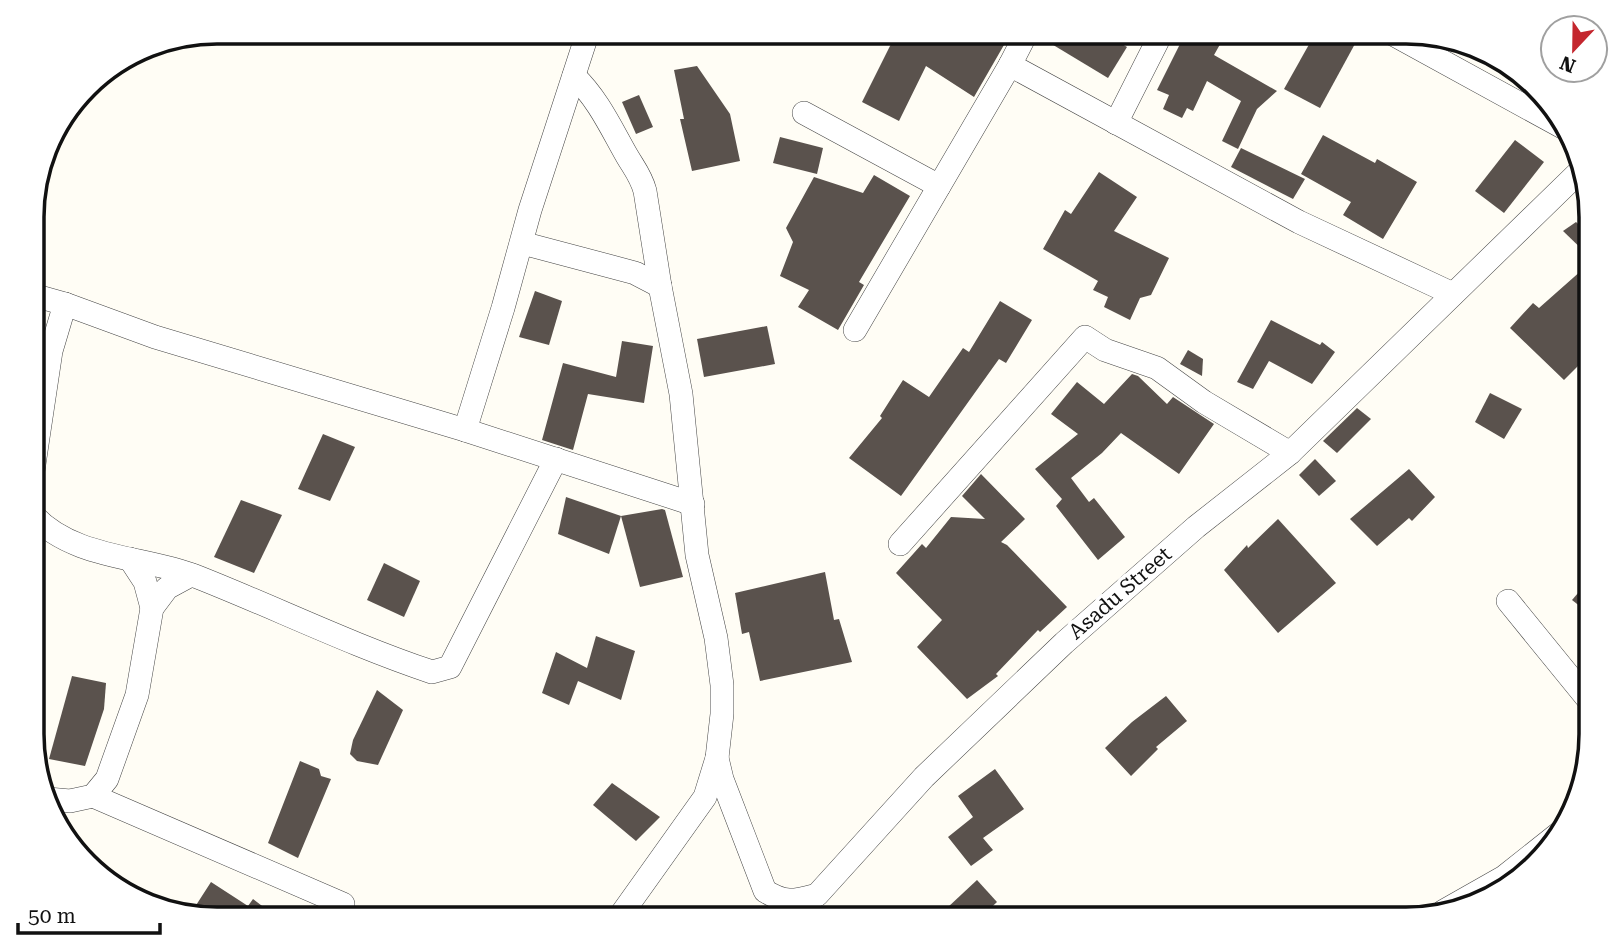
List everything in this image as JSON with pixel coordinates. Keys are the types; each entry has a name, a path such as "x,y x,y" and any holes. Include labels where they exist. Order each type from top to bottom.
{"street":[{"path":"465,430 530,210 584,44"},
{"path":"855,330 1021,44"},
{"path":"1116,123 1156,44"},
{"path":"1411,44 1550,121"},
{"path":"1010,65 1299,222 1453,294"},
{"path":"574,76 591,94 641,176 681,394 697,555 716,638 722,685 717,758 705,797 627,907"},
{"path":"804,113 939,186"},
{"name":"Asadu Street","path":"717,758 722,779 765,891 780,900 795,901 817,895 924,777 1064,642 1196,527 1290,453 1574,177"},
{"path":"522,243 635,273 660,286"},
{"path":"44,298 155,338 465,430 693,504"},
{"path":"44,398 51,351 65,304"},
{"path":"900,544 1085,337 1105,350 1157,368 1204,402 1290,453"},
{"path":"44,527 83,547 191,575 432,672 450,667 555,459"},
{"path":"93,796 107,779 137,695 152,608 145,582 130,559"},
{"path":"152,608 167,588 191,575"},
{"path":"1508,601 1579,688"},
{"path":"57,800 70,801 93,796 343,904"},
{"path":"1479,891 1513,871"}],"building":[{"path":"891,44 1005,44 974,97 926,66 899,121 862,102"},
{"path":"1052,44 1122,44 1127,47 1108,78"},
{"path":"1180,44 1220,44 1214,55 1277,91 1257,109 1238,149 1222,141 1241,101 1207,81 1193,111 1187,108 1182,118 1163,109 1169,95 1157,90"},
{"path":"1309,44 1355,44 1320,108 1284,89"},
{"path":"697,66 730,114 740,161 692,171 680,119 684,119 674,70"},
{"path":"639,95 653,127 636,134 622,102"},
{"path":"1323,135 1375,163 1377,159 1417,182 1383,239 1343,215 1351,202 1301,174"},
{"path":"780,137 823,148 817,174 773,163"},
{"path":"1515,140 1544,162 1504,213 1475,191"},
{"path":"1241,148 1305,179 1293,199 1231,167"},
{"path":"1099,172 1137,197 1114,231 1169,258 1151,295 1140,298 1130,320 1104,307 1108,297 1093,290 1098,281 1043,249 1065,210 1071,214"},
{"path":"874,175 910,196 859,282 864,285 838,330 798,307 809,290 780,276 793,242 786,228 814,177 863,193"},
{"path":"1576,222 1579,225 1579,246 1563,231"},
{"path":"1579,273 1579,365 1564,380 1510,328 1533,303 1539,308"},
{"path":"535,291 562,301 549,345 519,337"},
{"path":"1000,301 1032,320 1006,363 999,359 901,496 849,458 882,418 880,416 903,380 929,397 963,348 969,352"},
{"path":"1271,320 1320,345 1322,342 1335,352 1312,384 1269,361 1253,389 1237,382"},
{"path":"767,326 775,364 704,377 697,339"},
{"path":"622,341 653,346 644,403 588,394 573,450 542,440 563,363 616,377"},
{"path":"1188,350 1203,359 1202,376 1180,364"},
{"path":"1132,374 1138,376 1167,404 1173,397 1214,424 1179,474 1121,433 1102,453 1071,478 1089,502 1094,498 1125,537 1098,560 1056,506 1062,499 1035,469 1078,434 1051,414 1077,382 1104,404"},
{"path":"1490,393 1522,409 1504,439 1475,422"},
{"path":"1357,408 1371,419 1337,453 1323,441"},
{"path":"323,434 355,447 330,501 298,489"},
{"path":"1315,459 1336,481 1319,496 1299,475"},
{"path":"1409,469 1435,497 1412,521 1409,518 1377,546 1350,519"},
{"path":"981,474 1025,519 1001,542 1067,607 1040,632 1038,630 996,674 998,676 967,699 917,647 942,620 896,573 922,544 926,548 951,517 985,519 962,496"},
{"path":"566,497 621,516 609,554 558,534"},
{"path":"241,500 282,515 254,573 214,557"},
{"path":"665,510 683,577 640,587 621,516"},
{"path":"1278,519 1336,583 1278,633 1224,570 1247,545 1248,548"},
{"path":"384,563 420,581 404,617 367,600"},
{"path":"825,572 834,620 839,619 852,662 760,681 749,632 742,634 735,593"},
{"path":"1579,592 1579,606 1572,600"},
{"path":"596,636 635,651 621,700 578,681 569,705 542,693 556,652 587,668"},
{"path":"72,676 106,683 104,709 85,766 49,759"},
{"path":"377,690 403,710 378,765 357,761 350,754 353,740"},
{"path":"1166,696 1187,721 1156,747 1158,749 1131,776 1105,748 1132,722"},
{"path":"300,761 319,769 321,776 331,779 298,858 268,843"},
{"path":"995,769 1024,809 983,838 993,850 971,866 948,837 973,817 958,796"},
{"path":"612,783 660,817 636,841 593,805"},
{"path":"977,880 997,902 992,907 948,907"},
{"path":"211,882 248,906 253,899 263,907 216,907 195,906"}]}
